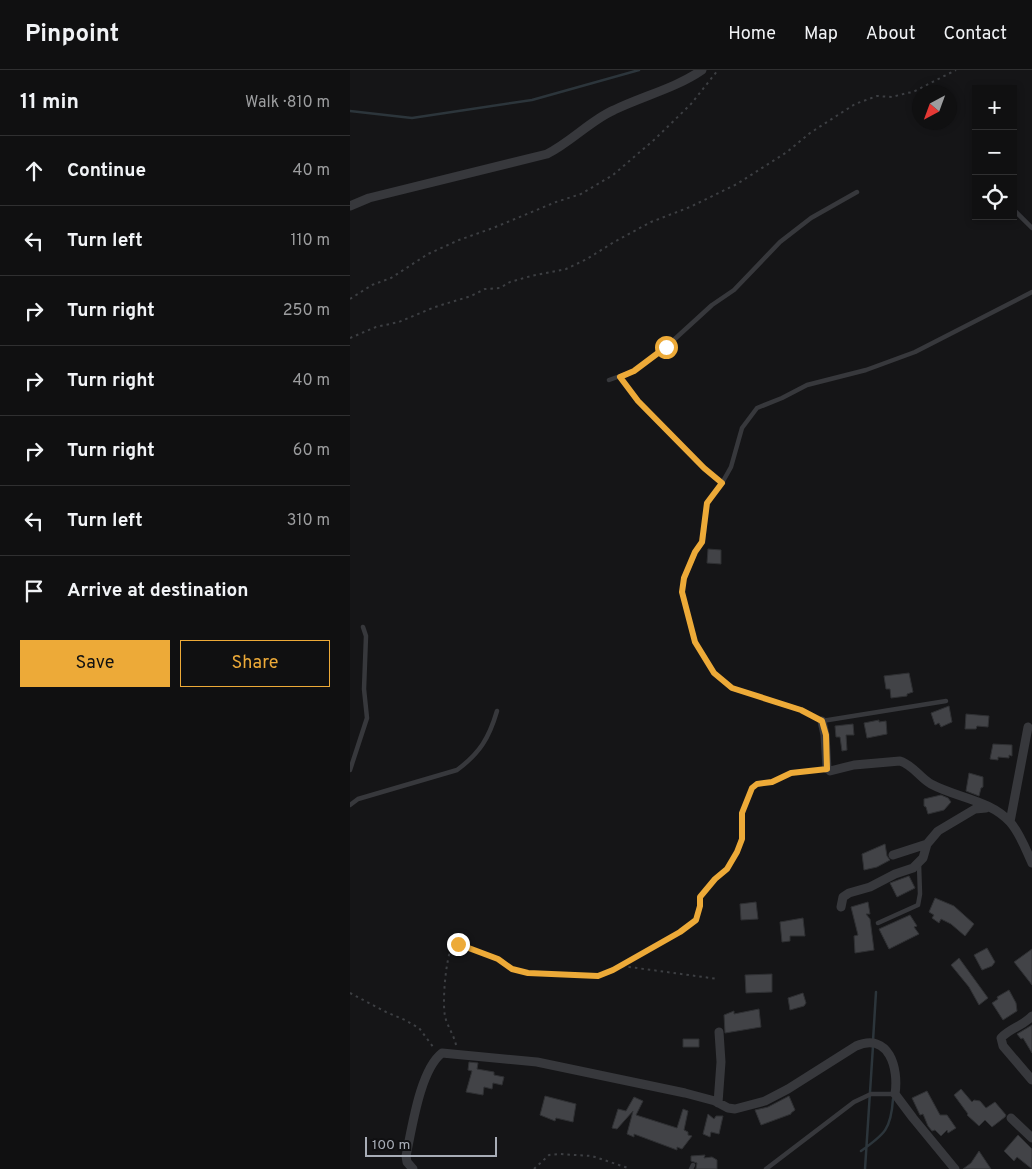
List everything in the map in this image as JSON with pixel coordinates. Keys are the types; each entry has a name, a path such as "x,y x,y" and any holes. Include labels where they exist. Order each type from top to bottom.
{"street":[{"path":"350,206 369,198 547,154 613,110 640,100 702,70"},
{"path":"822,721 826,735 828,770 854,765 900,761 906,763 930,784 992,807 1010,822 1019,835 1032,863"},
{"path":"1010,822 1028,727"},
{"path":"841,907 843,897 849,893 870,887 919,864 927,844 938,831 975,808 992,807"},
{"path":"893,854 927,844"},
{"path":"1032,1016 1027,1022 1001,1038 1003,1046 1032,1080"},
{"path":"718,1103 721,1062 719,1032"},
{"path":"412,1169 407,1162 406,1156 418,1098 431,1064 442,1053 537,1062 684,1093 736,1109 766,1100 788,1089 856,1046 871,1042 892,1057 897,1081 895,1094 955,1169"},
{"path":"1011,1118 1032,1138"}],"lane":[{"path":"609,380 634,371 734,290 776,246 802,224 857,192"},
{"path":"1017,213 1032,228"},
{"path":"946,701 822,721 801,710 732,688 714,673 695,642 682,592 684,578 695,552 702,542 707,503 731,468 742,428 757,408 807,385 850,375 915,352 1032,292"},
{"path":"620,377 644,408 704,468 722,483"},
{"path":"350,770 367,718 364,689 366,636 363,627"},
{"path":"350,805 358,799 457,770 470,760 484,743 497,711"},
{"path":"878,923 918,905 920,902 919,864"},
{"path":"766,1169 854,1102 871,1094 895,1094"}],"path":[{"path":"350,299 372,285 391,278 428,254 459,240 581,194 613,175 655,139 691,104 718,70"},
{"path":"350,338 376,327 399,322 434,307 471,296 485,289 500,288 510,282 566,269 651,222 690,207 737,184 855,104 876,96 892,97 918,90 956,70"},
{"path":"454,1038 445,1016 444,1002 448,954 452,946 458,944 498,959 512,969 528,973 598,976 622,966 680,932 696,920 700,906 700,897 715,879 727,869 737,852 742,839 742,813 752,788 757,784 772,782 791,773 828,770"},
{"path":"622,966 718,979"},
{"path":"350,993 419,1028 430,1044"},
{"path":"534,1169 549,1155 559,1154 592,1156 628,1168"}],"building":[{"path":"708,549 721,550 721,564 707,563"},
{"path":"909,673 913,692 907,694 907,696 891,698 890,689 886,689 884,676"},
{"path":"949,706 952,722 941,727 939,723 935,725 931,713"},
{"path":"966,714 989,716 988,727 977,726 976,729 965,729"},
{"path":"879,720 879,722 886,721 887,734 867,738 864,723"},
{"path":"853,724 854,735 846,735 847,750 842,751 840,737 836,737 835,726"},
{"path":"993,744 1012,745 1012,756 1009,755 1009,758 998,757 998,760 990,759"},
{"path":"969,773 983,777 983,787 979,796 966,791"},
{"path":"941,795 948,798 951,802 944,810 928,814 924,806 924,799"},
{"path":"885,844 887,856 890,860 877,867 864,870 862,854"},
{"path":"909,876 915,888 897,897 890,883"},
{"path":"935,898 954,906 974,924 965,936 951,924 941,919 939,923 932,918 934,915 929,912"},
{"path":"756,902 758,919 741,920 740,904"},
{"path":"868,902 870,914 866,914 870,919 874,950 855,953 854,936 858,935 851,907"},
{"path":"910,915 917,926 914,927 919,934 889,949 879,929"},
{"path":"803,918 805,936 790,936 790,941 782,942 780,922"},
{"path":"987,948 995,962 992,966 982,970 974,955"},
{"path":"1032,949 1032,985 1014,962"},
{"path":"959,958 988,998 979,1005 969,987 951,965"},
{"path":"772,974 772,992 746,993 745,975"},
{"path":"1009,990 1016,1003 1017,1011 1003,1020 992,1003 998,999 997,997"},
{"path":"803,993 806,1003 804,1006 790,1010 788,998"},
{"path":"759,1009 761,1027 725,1033 724,1015 734,1011 734,1014"},
{"path":"1032,1025 1032,1053 1023,1038 1021,1039 1017,1034"},
{"path":"683,1039 699,1039 699,1047 683,1047"},
{"path":"469,1062 478,1063 477,1069 494,1072 494,1075 504,1077 502,1085 493,1083 492,1089 484,1087 483,1095 466,1092 472,1071 468,1070"},
{"path":"961,1089 972,1102 974,1100 980,1101 986,1108 995,1102 1006,1115 1005,1117 992,1127 985,1120 979,1126 967,1115 954,1095"},
{"path":"927,1091 940,1115 947,1115 956,1128 948,1133 947,1130 941,1136 935,1130 932,1131 928,1126 923,1114 920,1115 912,1098"},
{"path":"545,1096 576,1104 573,1122 556,1118 555,1121 540,1115"},
{"path":"789,1096 795,1110 791,1114 761,1125 755,1110 768,1107"},
{"path":"634,1097 643,1101 636,1115 677,1128 683,1109 688,1111 684,1130 688,1132 688,1135 692,1136 682,1149 677,1147 677,1150 634,1134 634,1137 627,1134 633,1111 617,1129 612,1128 618,1109 626,1111"},
{"path":"708,1114 714,1119 716,1116 723,1116 719,1134 711,1132 710,1137 703,1134"},
{"path":"1018,1135 1032,1149 1032,1169 1017,1157 1014,1161 1004,1151"},
{"path":"979,1151 991,1169 963,1169 971,1163"},
{"path":"705,1155 704,1158 712,1157 717,1160 717,1169 696,1169 697,1163 691,1161 691,1156"}],"waterway":[{"path":"350,111 412,118 532,100 639,70"},
{"path":"873,1041 876,992"},
{"path":"865,1169 873,1046"},
{"path":"861,1151 876,1140 885,1130 891,1117 893,1099"}],"route":[{"path":"458,944 498,959 512,969 528,973 598,976 622,966 693,924 696,920 700,906 700,897 715,879 727,869 737,852 742,839 742,813 752,788 757,784 762,785 772,782 787,774 827,769 826,735 822,721 801,710 732,688 714,673 695,642 682,592 684,578 695,552 702,542 707,503 722,483 708,473 638,401 620,377 634,371 666,347"}]}
